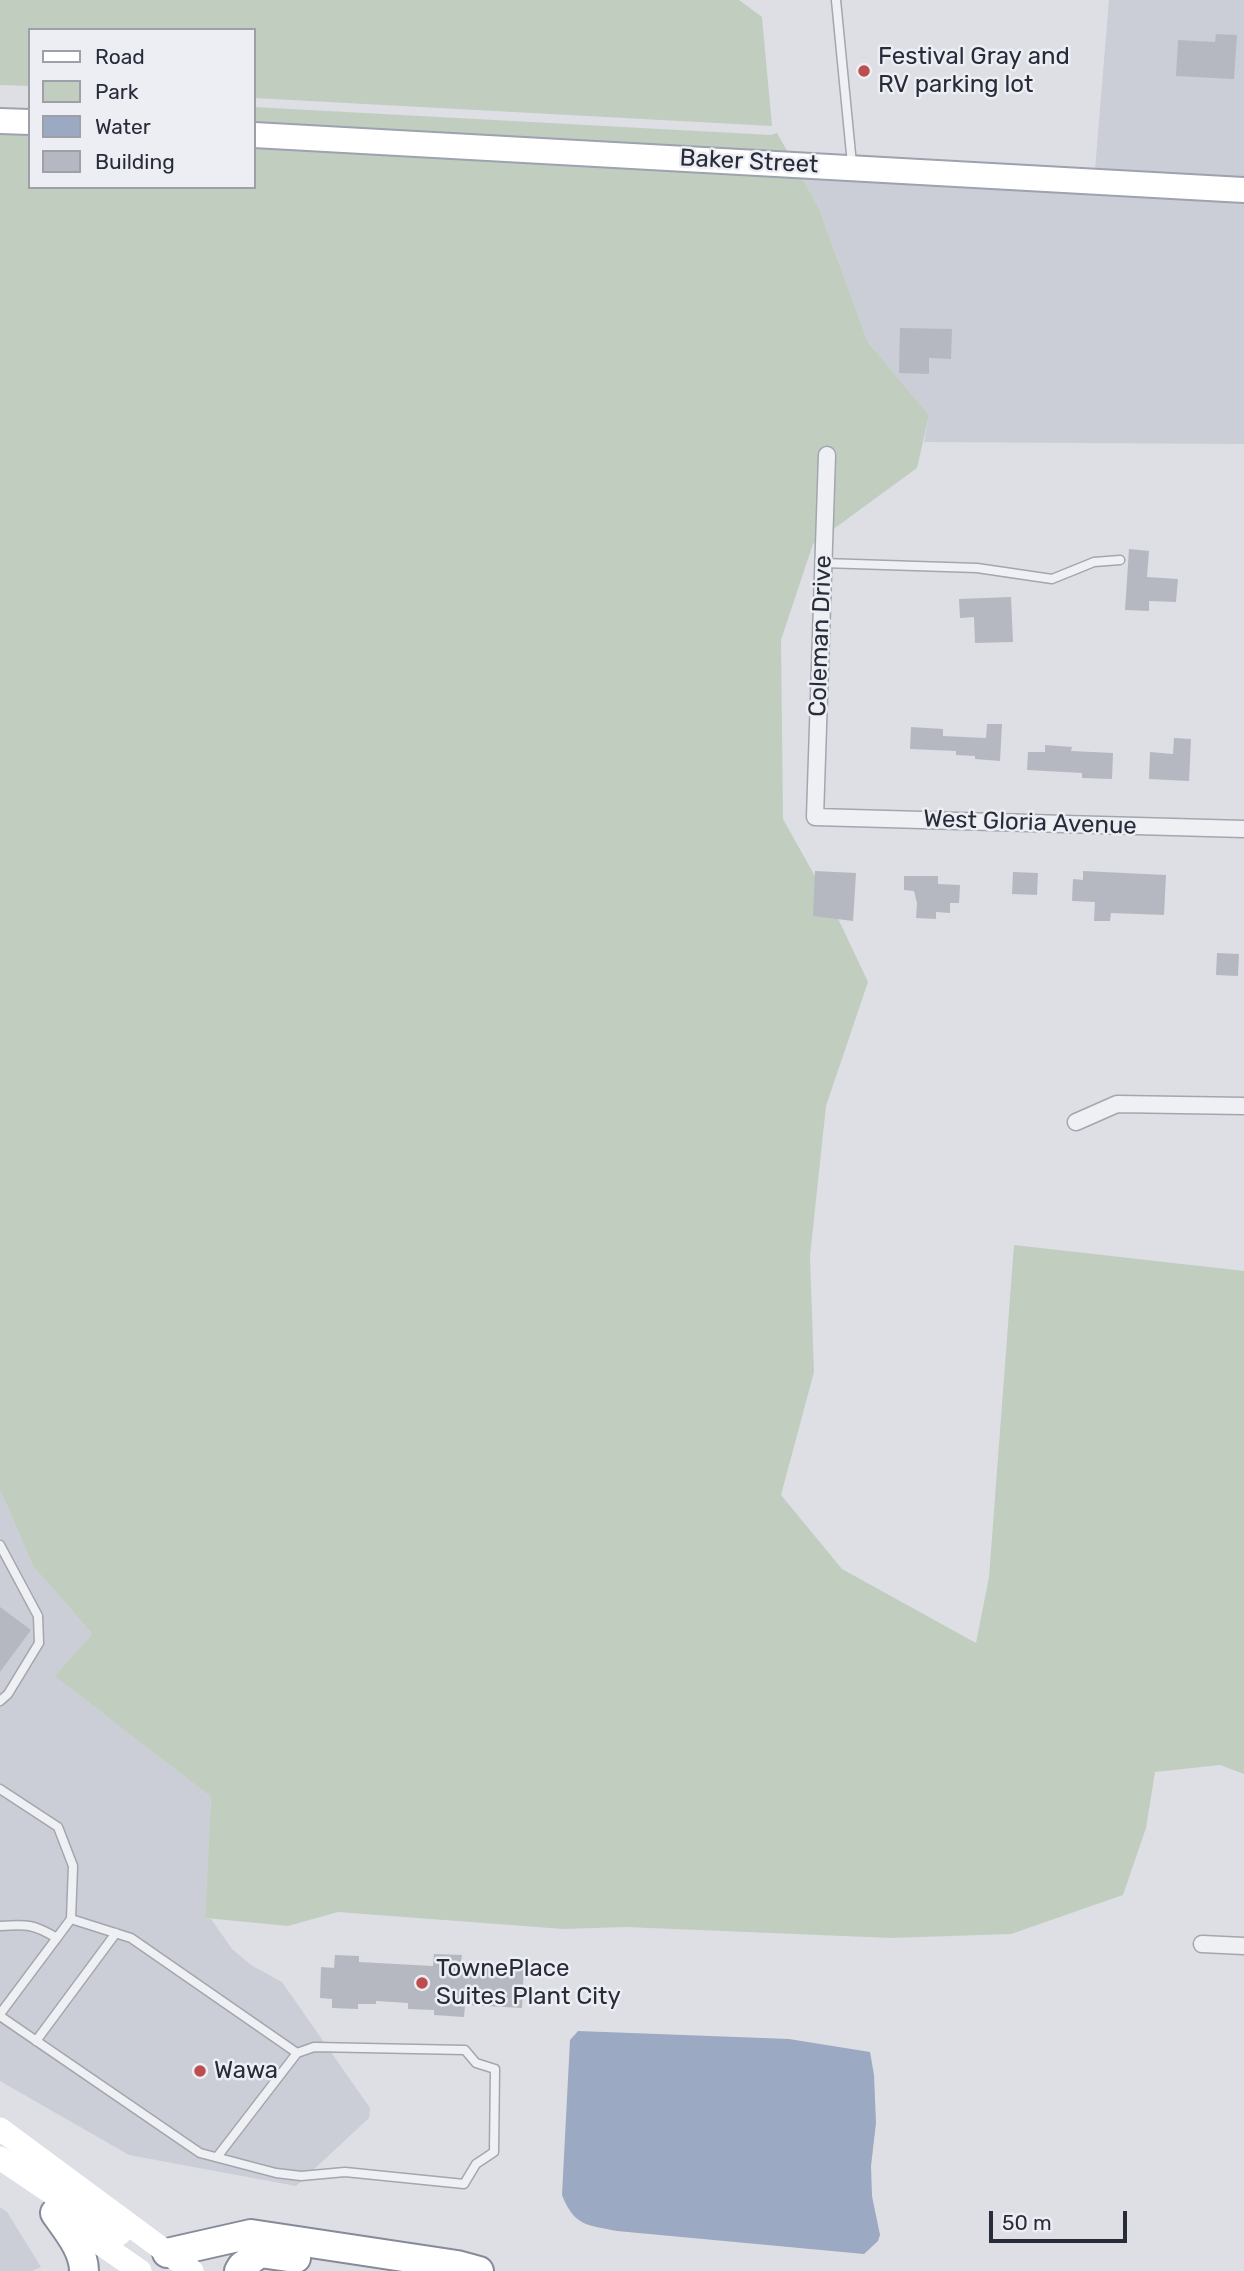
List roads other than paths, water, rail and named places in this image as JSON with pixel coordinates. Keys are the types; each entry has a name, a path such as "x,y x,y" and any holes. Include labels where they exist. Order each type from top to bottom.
{"highway":[{"path":"55,2213 74,2240 84,2263 84,2271"},
{"path":"167,2253 251,2234 457,2265 479,2271"},
{"path":"239,2271 260,2253 386,2271"}],"main road":[{"path":"0,121 28,122"},
{"name":"Baker Street","path":"256,135 1244,190"},
{"path":"0,2129 192,2271"},
{"path":"0,2158 111,2233 119,2234 122,2224 107,2207"},
{"path":"0,2173 140,2271"}],"street":[{"name":"Coleman Drive","path":"815,817 827,455"},
{"name":"West Gloria Avenue","path":"815,817 1244,830"},
{"path":"1076,1122 1117,1104 1244,1106"},
{"path":"1202,1944 1244,1946"}],"lane":[{"path":"836,0 852,168"},
{"path":"823,564 977,568 1052,579 1094,562 1120,560"},
{"path":"0,1545 38,1616 39,1643 8,1695 0,1701"},
{"path":"0,1789 58,1827 73,1866 71,1919 0,2015 201,2153 276,2173 301,2176 345,2172 464,2184 476,2164 494,2152 495,2069 476,2063 465,2050 314,2047 298,2053 217,2157"},
{"path":"71,1919 131,1938 298,2053"},
{"path":"0,1926 27,1924 57,1938"},
{"path":"36,2041 117,1933"}],"water":[{"path":"578,2031 789,2039 870,2052 876,2123 871,2166 872,2196 880,2235 878,2241 864,2254 617,2231 590,2225 577,2218 571,2213 562,2195 570,2040"}],"place":[{"name":"Festival Gray and RV parking lot","path":"864,71"},
{"name":"TownePlace Suites Plant City","path":"422,1983"},
{"name":"Wawa","path":"200,2071"}]}
